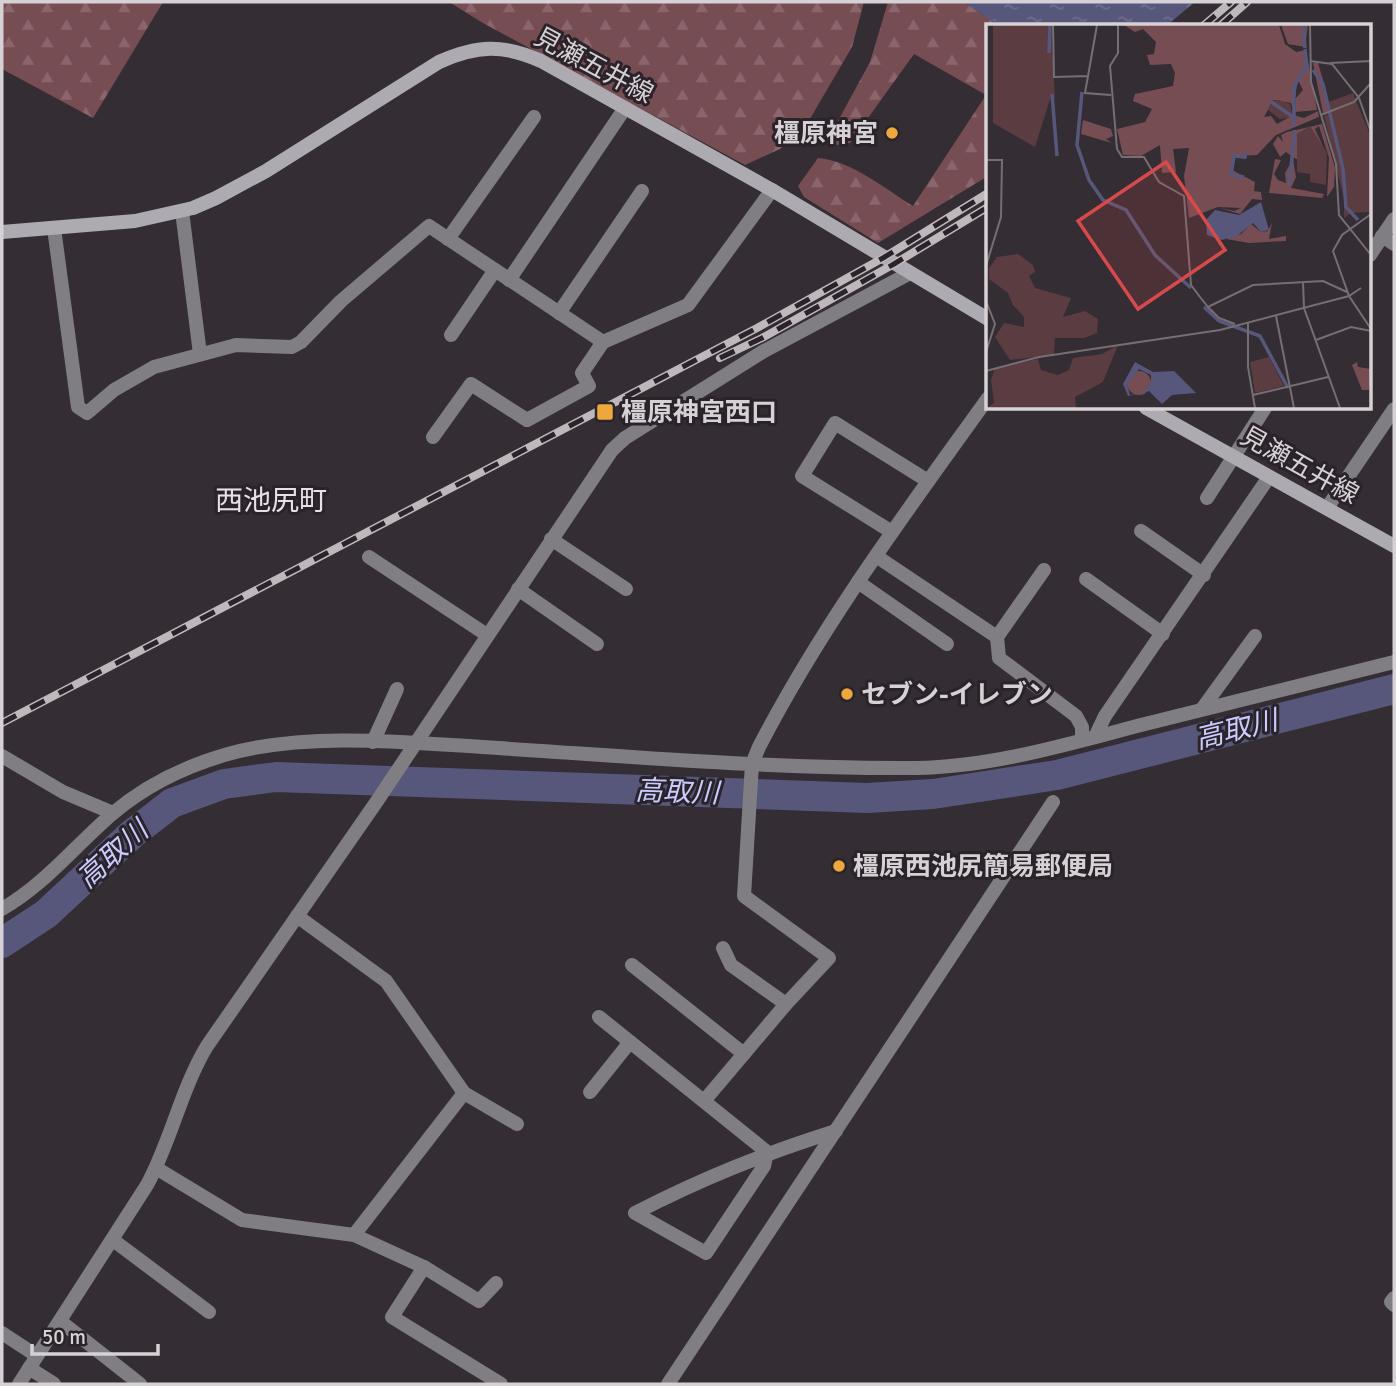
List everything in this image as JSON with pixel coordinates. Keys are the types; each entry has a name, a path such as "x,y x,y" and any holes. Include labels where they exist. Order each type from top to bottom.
{"main road":[{"name":"見瀬五井線","path":"2,232 135,221 181,211 216,198 266,171 439,62 478,49 501,48 521,52 625,108 772,190 986,317"},
{"name":"見瀬五井線","path":"1152,410 1394,546"}],"street":[{"path":"509,279 625,108"},
{"path":"448,239 534,117"},
{"path":"433,437 471,384 527,420 589,386 582,373 603,342 688,306 772,190"},
{"path":"559,313 642,191"},
{"path":"181,211 200,354"},
{"path":"1372,253 1388,240 1394,219"},
{"path":"54,228 78,407 87,413 114,390 154,367 236,345 292,347 429,226 603,342"},
{"path":"451,335 495,270"},
{"path":"19,1384 113,1240 156,1168 197,1062 375,804 601,464 625,438 764,351 910,273"},
{"path":"704,1101 786,1004 829,958 744,896 752,767 774,718 826,632 858,582 986,401"},
{"path":"1328,508 1394,409"},
{"path":"1207,498 1264,410"},
{"path":"892,533 802,475 835,423 928,481"},
{"path":"1089,738 1204,575 1269,477"},
{"path":"1140,531 1204,575"},
{"path":"551,539 626,589"},
{"path":"369,556 487,635"},
{"path":"876,556 997,637"},
{"path":"1044,570 997,637 999,658 1076,716 1089,738"},
{"path":"1086,579 1163,634"},
{"path":"858,582 947,644"},
{"path":"518,590 597,644"},
{"path":"1202,709 1255,636"},
{"path":"2,909 21,899 113,813 146,789 187,768 231,753 279,744 415,743 752,767 930,767 1008,757 1394,662"},
{"path":"373,742 397,689"},
{"path":"2,756 63,792 113,813"},
{"path":"668,1384 1053,802"},
{"path":"298,916 386,981 464,1093 517,1124"},
{"path":"723,948 731,965 786,1004"},
{"path":"632,965 744,1055"},
{"path":"599,1017 767,1152"},
{"path":"590,1092 630,1042"},
{"path":"354,1235 464,1093"},
{"path":"767,1152 764,1166 706,1253 635,1213 696,1182 767,1152 836,1130"},
{"path":"156,1168 242,1220 354,1235 424,1267 479,1301 496,1283"},
{"path":"113,1240 209,1312"},
{"path":"424,1267 392,1317 501,1384"},
{"path":"1394,1298 1391,1302 1394,1305"},
{"path":"60,1321 140,1384"},
{"path":"2,1332 54,1384"}],"green space":[{"path":"2,2 163,2 93,118 2,69"},
{"path":"449,2 864,2 852,47 811,117 780,149 745,165"},
{"path":"888,2 964,2 997,24 986,24 986,95 914,54 850,143 826,143 870,62"},
{"path":"986,95 986,177 878,243 804,197 798,186 818,158 831,160 855,170 913,206"}],"water":[{"path":"964,2 1195,2 1168,24 997,24"}],"waterway":[{"name":"高取川","path":"2,943 46,914 132,834 172,803 224,784 276,777 867,798 933,794 1057,775 1394,689"}],"railway":[{"path":"1205,24 1231,2"},
{"path":"1222,24 1247,2"},
{"path":"2,723 757,328 883,258 986,194"},
{"path":"720,358 762,338 894,264 986,208"}],"place":[{"name":"橿原神宮","path":"892,133"},
{"name":"橿原神宮西口","path":"605,412"},
{"name":"セブン-イレブン","path":"847,694"},
{"name":"橿原西池尻簡易郵便局","path":"839,866"}],"district":[{"name":"西池尻町","path":"271,500"}]}
